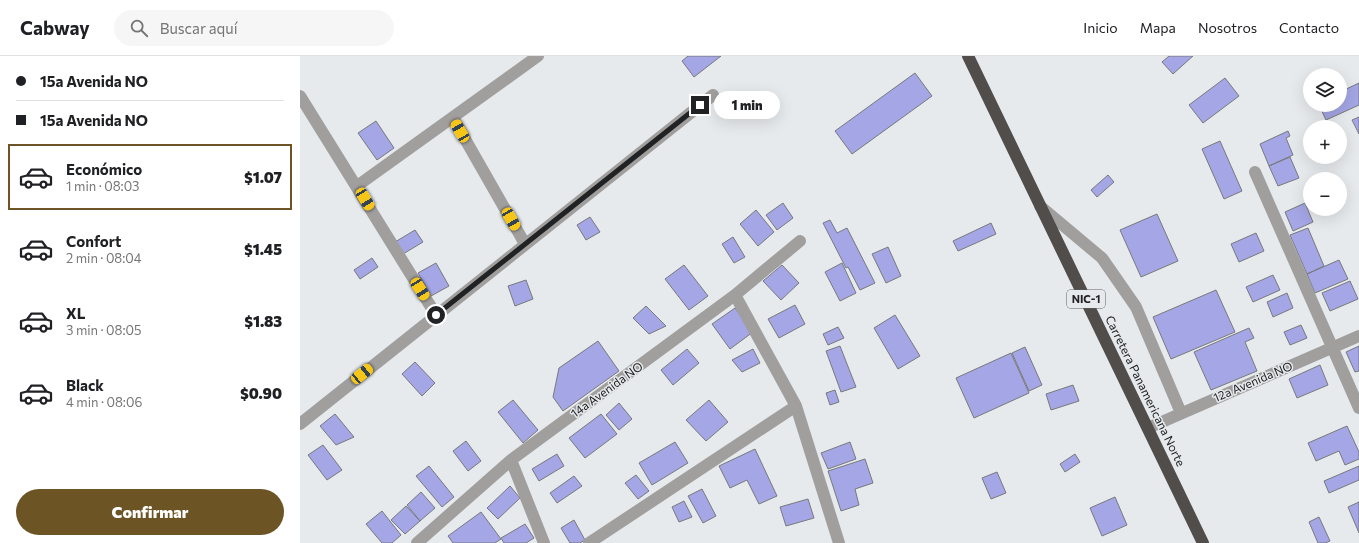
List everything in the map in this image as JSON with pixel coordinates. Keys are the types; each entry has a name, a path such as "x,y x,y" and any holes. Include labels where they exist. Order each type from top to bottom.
{"highway":[{"name":"Carretera Panamericana Norte","path":"968,56 1203,543"}],"street":[{"path":"357,186 538,56"},
{"path":"300,424 713,95"},
{"path":"300,96 436,315"},
{"path":"453,118 525,244"},
{"path":"1255,172 1359,408"},
{"path":"1040,206 1102,258 1136,307 1181,413"},
{"name":"14a Avenida NO","path":"417,543 511,460 735,295 800,241"},
{"path":"735,295 796,406 839,543"},
{"name":"12a Avenida NO","path":"1148,428 1359,336"},
{"path":"589,543 796,406"},
{"path":"511,460 544,543"}],"building":[{"path":"688,56 721,56 694,77 682,61"},
{"path":"1169,56 1193,56 1173,74 1162,62"},
{"path":"915,73 932,96 852,154 835,131"},
{"path":"1225,78 1239,96 1203,123 1189,105"},
{"path":"1359,83 1359,105 1347,110 1347,89"},
{"path":"1322,112 1344,112 1326,120"},
{"path":"1359,117 1359,134 1352,120"},
{"path":"376,121 394,148 377,160 358,133"},
{"path":"1288,131 1290,136 1286,138 1293,155 1269,166 1260,144"},
{"path":"1220,141 1242,191 1224,199 1202,149"},
{"path":"1290,157 1299,178 1278,186 1269,166"},
{"path":"1108,175 1114,182 1097,197 1091,190"},
{"path":"783,203 793,218 777,230 766,215"},
{"path":"1303,204 1303,216 1310,216 1313,222 1293,231 1285,212"},
{"path":"756,210 774,232 758,246 740,224"},
{"path":"1157,214 1178,261 1141,277 1120,230"},
{"path":"590,217 600,232 586,240 577,225"},
{"path":"830,220 837,233 847,228 875,283 860,290 848,267 846,268 823,223"},
{"path":"991,223 996,234 958,251 953,241"},
{"path":"1308,228 1324,266 1307,274 1290,235"},
{"path":"415,230 423,242 403,254 395,242"},
{"path":"1256,233 1264,251 1239,262 1231,244"},
{"path":"733,237 745,257 734,263 722,244"},
{"path":"888,247 901,276 886,283 872,254"},
{"path":"372,258 378,267 360,279 354,270"},
{"path":"1339,260 1348,279 1315,293 1307,274"},
{"path":"436,263 449,286 431,296 418,273"},
{"path":"842,263 856,293 840,301 825,272"},
{"path":"684,265 708,296 689,310 665,279"},
{"path":"782,265 799,283 781,300 763,281"},
{"path":"1273,275 1280,290 1253,302 1246,287"},
{"path":"526,280 533,299 515,306 508,286"},
{"path":"1350,281 1358,299 1330,311 1322,293"},
{"path":"1216,290 1235,332 1171,359 1153,317"},
{"path":"1287,293 1293,308 1273,317 1267,302"},
{"path":"795,305 805,324 779,338 768,319"},
{"path":"646,306 666,326 649,334 633,318"},
{"path":"735,308 753,332 730,349 712,324"},
{"path":"895,315 920,356 898,369 874,328"},
{"path":"1301,325 1307,338 1290,345 1284,332"},
{"path":"838,327 844,338 828,345 823,334"},
{"path":"1249,328 1254,338 1245,342 1257,371 1211,390 1194,352"},
{"path":"598,341 619,371 563,411 553,397 559,368"},
{"path":"840,346 856,387 841,392 826,351"},
{"path":"1359,346 1359,371 1355,372 1346,352"},
{"path":"1025,347 1042,385 1029,391 1012,353"},
{"path":"687,349 699,363 673,385 661,370"},
{"path":"753,349 760,363 742,372 732,360"},
{"path":"1011,353 1029,393 974,418 956,378"},
{"path":"415,362 435,383 422,396 402,374"},
{"path":"1320,365 1328,385 1297,398 1289,379"},
{"path":"1073,385 1079,401 1051,410 1046,394"},
{"path":"835,390 839,402 830,405 826,393"},
{"path":"513,400 538,430 523,443 498,412"},
{"path":"709,400 728,422 706,441 686,420"},
{"path":"619,403 632,419 619,430 606,415"},
{"path":"335,414 354,437 336,445 320,426"},
{"path":"601,414 617,434 585,458 569,438"},
{"path":"1347,426 1359,452 1359,459 1345,465 1339,451 1316,461 1308,443"},
{"path":"466,441 481,461 468,471 453,451"},
{"path":"675,442 688,463 652,485 639,463"},
{"path":"850,442 856,459 828,469 821,453"},
{"path":"323,445 342,470 327,480 308,455"},
{"path":"755,449 777,496 759,504 747,480 730,488 719,466"},
{"path":"557,454 564,466 539,481 532,469"},
{"path":"1075,454 1080,462 1065,472 1060,464"},
{"path":"865,459 873,483 855,489 859,505 841,511 828,471"},
{"path":"429,466 454,497 442,507 416,476"},
{"path":"1359,466 1359,480 1329,493 1324,481"},
{"path":"997,472 1006,493 991,499 982,478"},
{"path":"636,475 649,491 638,499 625,483"},
{"path":"574,476 582,486 557,503 550,493"},
{"path":"510,486 520,498 498,519 487,508"},
{"path":"702,489 716,516 703,523 688,496"},
{"path":"421,492 435,508 420,521 407,505"},
{"path":"1115,497 1127,525 1102,536 1090,508"},
{"path":"808,499 814,518 786,526 780,507"},
{"path":"684,501 692,517 679,522 672,507"},
{"path":"1359,502 1359,533 1348,507"},
{"path":"406,506 420,521 405,534 391,520"},
{"path":"382,511 401,535 392,543 382,543 366,524"},
{"path":"481,512 501,539 495,543 453,543 448,536"},
{"path":"1319,517 1330,541 1325,543 1318,543 1309,522"},
{"path":"574,520 585,540 580,543 570,543 561,528"},
{"path":"525,524 534,538 526,543 504,543 501,538"}],"route":[{"path":"436,315 700,105"}]}
